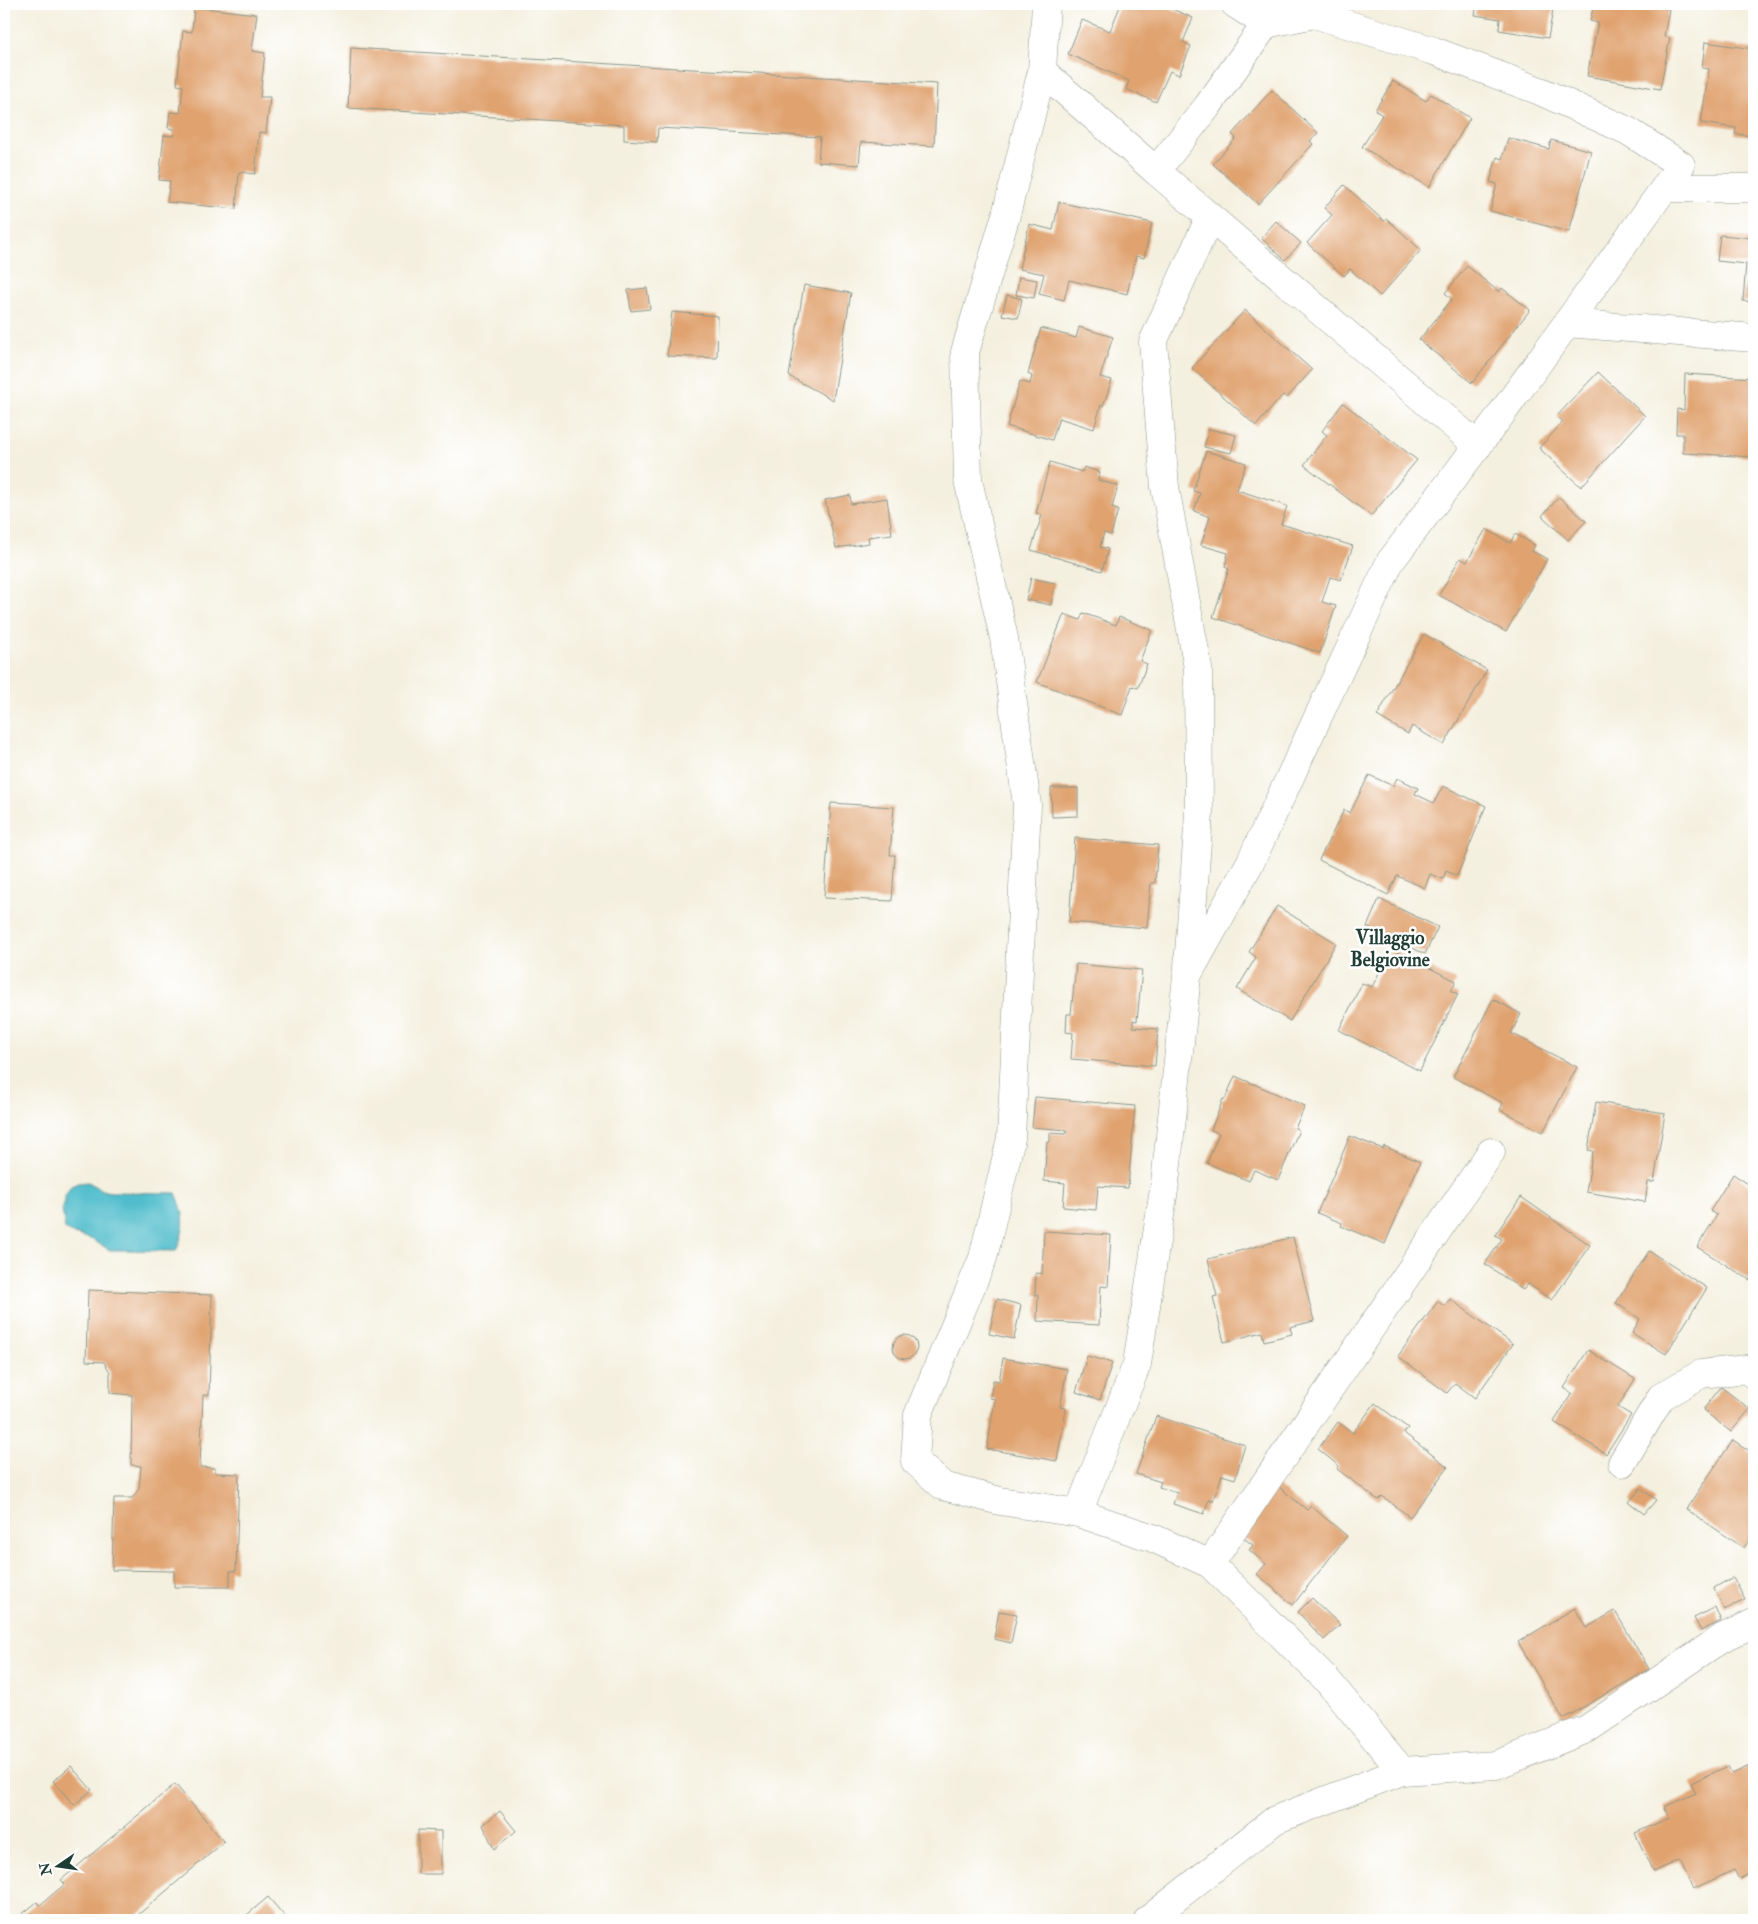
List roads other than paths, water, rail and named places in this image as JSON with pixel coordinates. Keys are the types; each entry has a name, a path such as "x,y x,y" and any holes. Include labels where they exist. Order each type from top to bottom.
{"street":[{"path":"1046,4 1042,71 1006,215 965,352 968,480 1004,638 1027,806 1010,1138 983,1258 918,1415 915,1461 943,1486 1000,1501 1078,1513 1153,1538 1210,1564 1326,1679 1402,1772"},
{"path":"1235,4 1266,24"},
{"path":"1156,172 1207,108 1266,24 1314,14 1434,51 1540,91 1628,131 1681,165 1478,446 1390,562 1251,861 1187,976"},
{"path":"1042,71 1156,172 1478,446"},
{"path":"1664,188 1754,188"},
{"path":"1078,1513 1137,1364 1165,1183 1187,976 1199,814 1198,668 1165,487 1152,342 1210,217"},
{"path":"1567,323 1754,338"},
{"path":"1210,1564 1490,1152"},
{"path":"1622,1463 1661,1397 1701,1374 1747,1370 1754,1374"},
{"path":"1148,1920 1275,1820 1402,1772 1496,1766 1587,1729 1722,1638 1754,1624"}],"water":[{"path":"88,1182 105,1191 112,1192 176,1193 182,1209 184,1222 182,1235 176,1251 110,1250 91,1239 71,1233 65,1229 62,1210 65,1196 71,1186"}],"district":[{"name":"Villaggio Belgiovine","path":"1390,948"}]}
